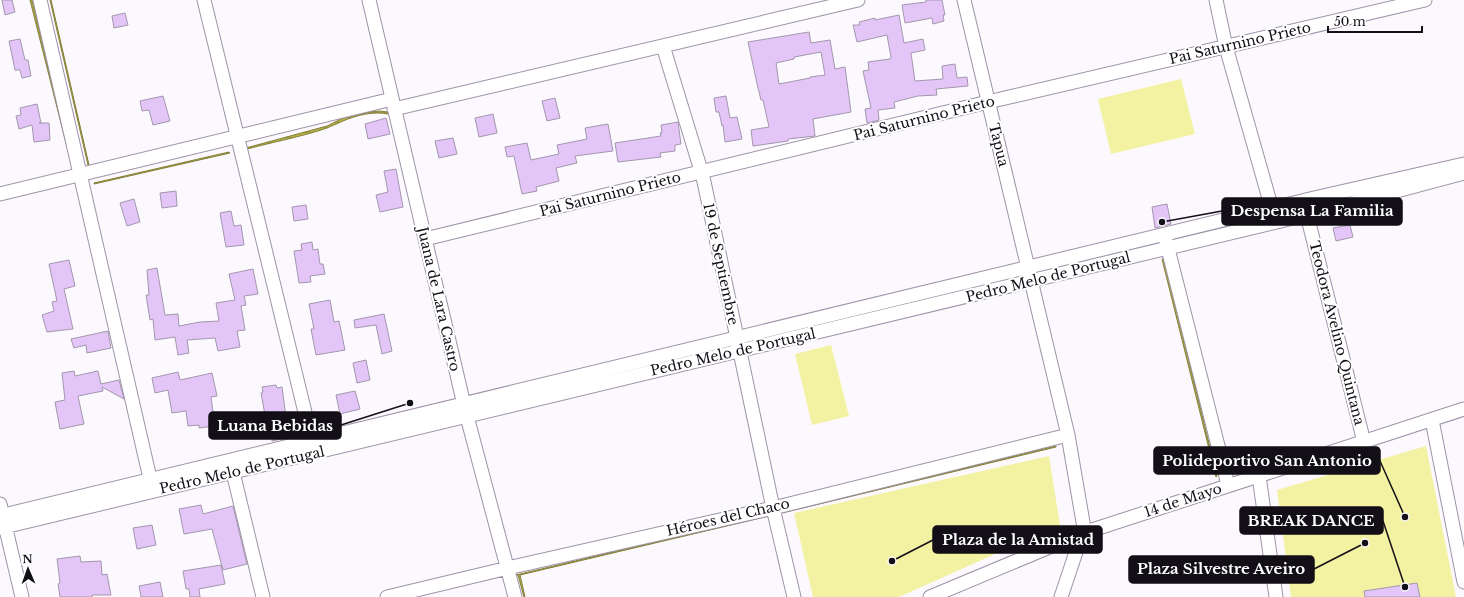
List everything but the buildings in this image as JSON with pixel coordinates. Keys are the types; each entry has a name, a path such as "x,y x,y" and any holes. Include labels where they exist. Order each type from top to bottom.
{"street":[{"path":"40,0 152,485"},
{"path":"204,0 313,446"},
{"name":"Juana de Lara Castro","path":"370,0 393,104 467,416 515,597"},
{"path":"0,194 237,137 663,46 858,0"},
{"name":"Tapua","path":"964,0 1068,435 1084,528 1061,597"},
{"path":"1216,0 1226,47 1272,209"},
{"name":"Pai Saturnino Prieto","path":"425,239 988,102 1425,0"},
{"name":"19 de Septiembre","path":"663,46 701,172 773,508 794,597"},
{"name":"Pedro Melo de Portugal","path":"2,518 232,466 313,446 464,403 1303,201 1464,164"},
{"name":"Pedro Melo de Portugal","path":"313,446 467,416 1307,215 1464,173"},
{"name":"Teodora Avelino Quintana","path":"1303,201 1364,442"},
{"path":"1165,234 1228,485"},
{"path":"863,308 866,321"},
{"name":"14 de Mayo","path":"930,597 1082,532 1464,410"},
{"path":"1432,420 1464,582"},
{"name":"Héroes del Chaco","path":"388,597 508,568 773,508 1068,435"},
{"path":"232,466 263,597"},
{"path":"1259,476 1276,597"},
{"path":"2,518 22,597"}],"shaded area":[{"path":"30,0 32,0 72,167"},
{"path":"51,0 89,165 88,165"},
{"path":"1181,79 1195,134 1111,154 1098,99"},
{"path":"379,111 388,112 388,114 371,113 360,115 307,134 246,148 327,126 343,118"},
{"path":"230,153 94,184 94,183"},
{"path":"1162,259 1164,259 1217,476 1216,477"},
{"path":"831,345 849,416 812,425 795,354"},
{"path":"1426,446 1456,597 1291,597 1277,490"},
{"path":"1056,447 782,513 782,512"},
{"path":"1049,456 1060,525 899,597 813,597 794,513"},
{"path":"768,515 769,516 520,575 525,597 518,575 516,575"}],"place":[{"name":"Despensa La Familia","path":"1162,222"},
{"name":"Luana Bebidas","path":"410,403"},
{"name":"Polideportivo San Antonio","path":"1405,517"},
{"name":"Plaza Silvestre Aveiro","path":"1365,543"},
{"name":"Plaza de la Amistad","path":"892,561"},
{"name":"BREAK DANCE","path":"1405,587"}]}
